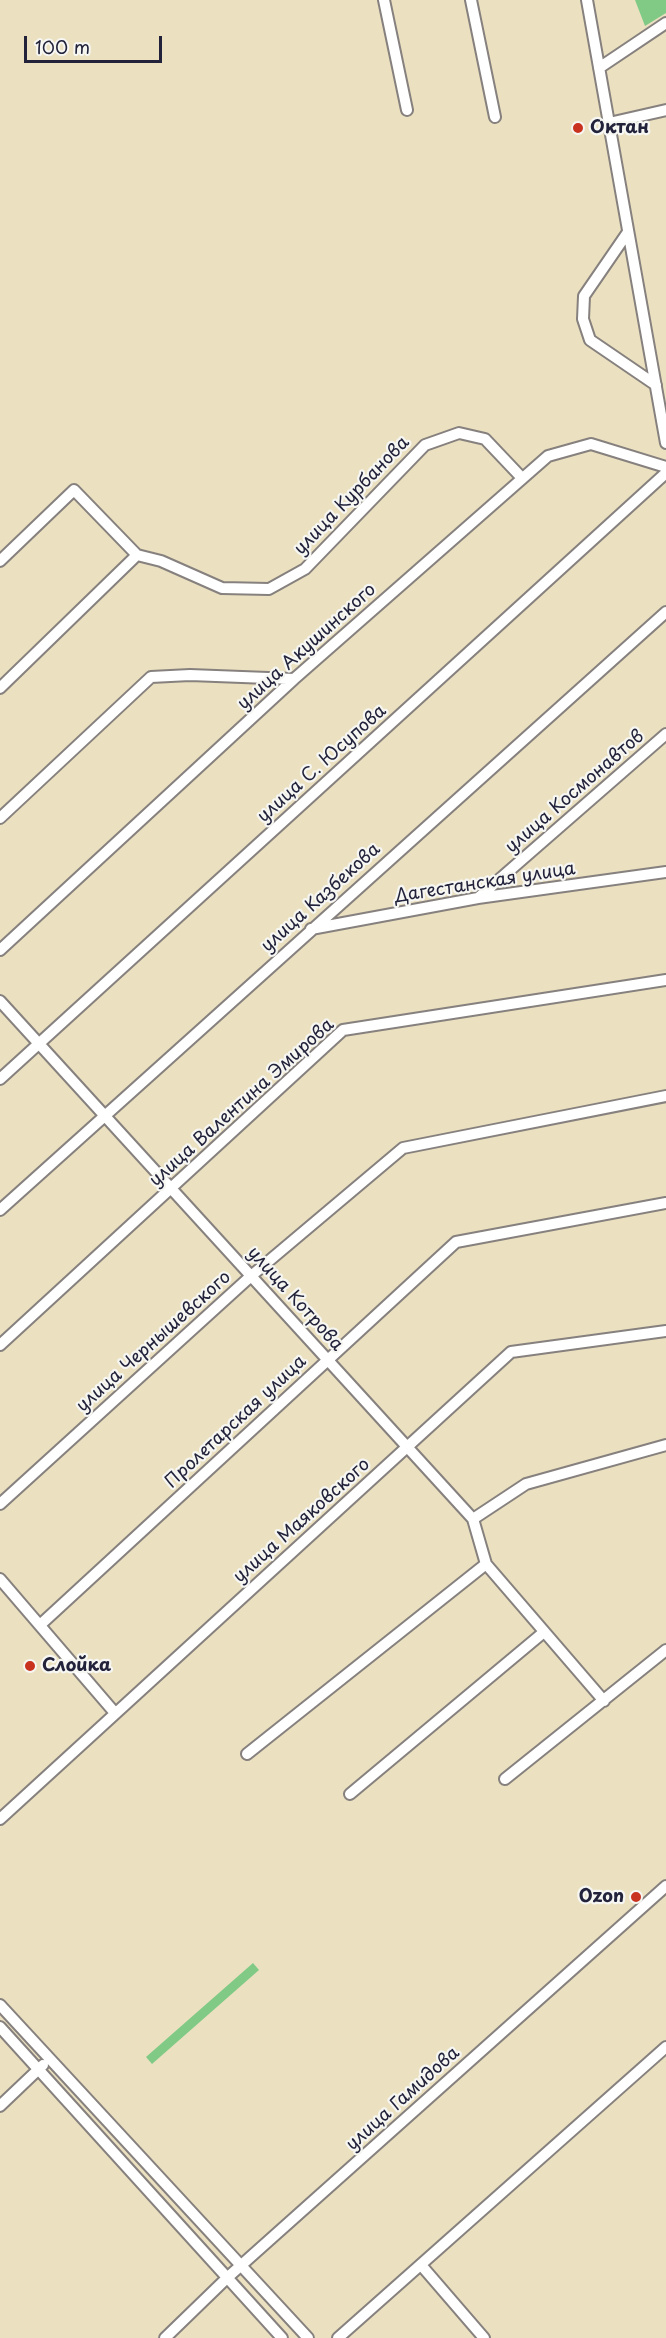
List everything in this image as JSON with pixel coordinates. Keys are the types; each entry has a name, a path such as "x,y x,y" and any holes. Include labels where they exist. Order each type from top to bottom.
{"street":[{"path":"384,0 407,110"},
{"path":"471,0 495,117"},
{"path":"587,0 666,443"},
{"path":"599,68 666,23"},
{"path":"609,123 666,110"},
{"path":"628,232 584,296 583,319 590,340 656,385"},
{"name":"улица Курбанова","path":"137,555 161,561 222,588 269,589 305,569 426,445 459,433 485,439 522,478"},
{"name":"улица Акушинского","path":"0,951 294,679 548,456 591,444 666,467"},
{"name":"улица С. Юсупова","path":"0,1079 666,473"},
{"path":"0,561 74,490 137,555 0,688"},
{"name":"улица Казбекова","path":"0,1210 310,929 666,612"},
{"path":"0,818 150,677 190,675 294,679"},
{"name":"улица Космонавтов","path":"478,898 666,734"},
{"name":"Дагестанская улица","path":"310,929 478,898 666,872"},
{"name":"улица Валентина Эмирова","path":"0,1345 343,1030 666,980"},
{"name":"улица Котрова","path":"0,1001 473,1519 486,1564 604,1701"},
{"name":"улица Чернышевского","path":"0,1504 251,1276 404,1148 666,1096"},
{"name":"Пролетарская улица","path":"40,1625 456,1242 666,1203"},
{"name":"улица Маяковского","path":"0,1819 511,1352 666,1332"},
{"path":"473,1519 526,1484 666,1445"},
{"path":"247,1754 486,1564"},
{"path":"0,1579 115,1713"},
{"path":"350,1794 544,1632"},
{"path":"505,1779 666,1650"},
{"name":"улица Гамидова","path":"165,2338 241,2265 666,1886"},
{"path":"0,2005 308,2338"},
{"path":"0,2027 282,2338"},
{"path":"338,2338 666,2047"},
{"path":"0,2106 50,2059"},
{"path":"119,2158 131,2147"},
{"path":"421,2265 484,2338"}],"green space":[{"path":"635,0 666,0 666,13 645,26"},
{"path":"253,1963 259,1970 152,2064 146,2057"}],"place":[{"name":"Октан","path":"578,128"},
{"name":"Слойка","path":"30,1666"},
{"name":"Ozon","path":"636,1897"}]}
